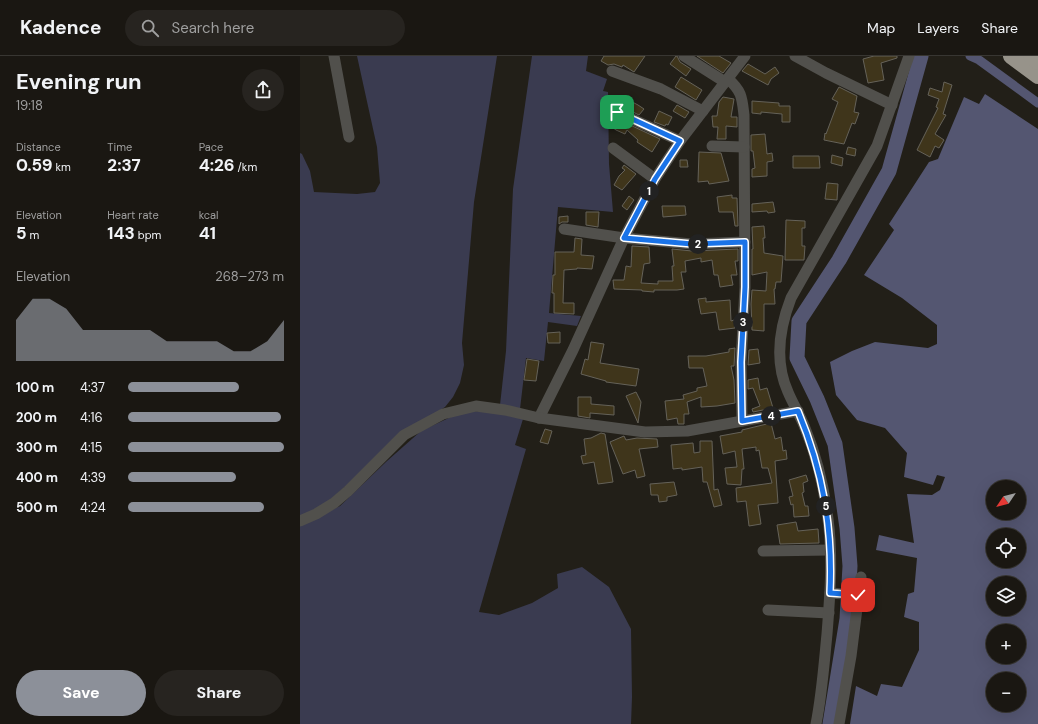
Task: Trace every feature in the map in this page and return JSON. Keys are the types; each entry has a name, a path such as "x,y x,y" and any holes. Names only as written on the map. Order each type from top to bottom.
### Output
{"highway":[{"path":"1011,56 1038,76"},
{"path":"1031,56 1038,62"}],"street":[{"path":"334,56 349,137"},
{"path":"684,56 736,86 741,94 744,115 745,242 745,287 741,362 742,421"},
{"path":"539,418 573,350 624,238 655,179 680,141 745,56"},
{"path":"795,56 892,105"},
{"path":"816,724 822,698 829,613 834,594 828,518 822,482 812,445 798,411 788,392 781,372 779,350 783,319 791,298 877,146 909,56"},
{"path":"612,71 661,89 703,111"},
{"path":"617,112 680,141"},
{"path":"712,146 744,147"},
{"path":"613,148 655,179"},
{"path":"564,229 624,238 692,244 745,242"},
{"path":"300,521 316,514 334,503 404,435 443,414 476,406 505,410 539,418 645,432 687,431 798,411"},
{"path":"763,551 830,550"},
{"path":"839,724 851,656 854,595 861,577"},
{"path":"834,594 854,595"},
{"path":"768,610 829,613"}],"shaded area":[{"path":"357,56 497,56 474,202 462,343 464,365 460,383 453,397 445,407 396,438 374,461 330,500 300,518 300,153 302,154 310,171 314,192 357,194 375,192 380,183 377,147"},
{"path":"532,56 588,56 586,71 607,79 603,91 608,92 609,164 613,212 558,207 549,313 581,316 577,326 548,322 544,361 526,358 520,409 500,405 506,351 513,189"},
{"path":"985,94 1038,129 1038,724 850,724 856,686 877,696 881,684 902,687 919,650 919,622 904,617 908,594 914,592 917,558 876,550 879,535 914,543 907,494 932,495 940,490 945,477 937,475 933,485 904,477 907,453 885,428 857,420 836,395 830,362 875,342 928,348 937,344 937,325 902,298 864,275 894,230 889,224 929,162 938,159 964,97 979,104"},
{"path":"473,411 498,413 523,419 515,445 526,449 479,612 499,615 532,603 558,588 557,574 582,567 609,587 631,629 631,724 300,724 300,525 340,506 421,431 455,415"}],"building":[{"path":"604,56 645,56 634,72 623,65 622,67 614,64 608,65 601,61"},
{"path":"676,56 680,62 691,69 686,76 670,64"},
{"path":"697,56 719,56 731,63 723,73"},
{"path":"874,56 897,56 897,58 881,63 884,80 868,83 863,59"},
{"path":"748,64 765,74 775,67 779,73 771,79 768,85 742,71"},
{"path":"681,77 702,90 696,100 675,87"},
{"path":"944,82 952,85 943,114 946,115 935,134 944,140 939,148 935,146 930,157 917,150 938,108 936,107 939,99 928,95 930,88 942,92"},
{"path":"839,87 857,96 854,112 859,113 855,124 852,123 844,144 824,140 825,133 826,134 838,102 832,99"},
{"path":"623,97 644,109 639,115 619,105"},
{"path":"723,97 734,99 731,117 737,117 737,127 726,126 726,139 717,139 718,127 713,127 712,116 717,116 719,102"},
{"path":"752,101 779,103 779,106 790,106 790,122 782,122 782,114 761,112 761,114 752,113"},
{"path":"677,105 689,112 685,118 673,111"},
{"path":"659,111 672,117 668,125 666,124 665,126 654,122"},
{"path":"613,117 660,139 652,152 637,142 638,140 627,130 625,134 608,124"},
{"path":"765,134 767,154 772,153 773,161 767,162 767,176 752,177 752,169 755,168 753,151 751,151 751,135"},
{"path":"848,147 856,149 855,156 846,154"},
{"path":"699,152 721,153 729,181 709,184 708,181 698,182"},
{"path":"832,155 843,158 842,166 831,163"},
{"path":"793,156 819,156 820,168 793,168"},
{"path":"680,160 687,160 688,167 680,167"},
{"path":"624,165 636,174 622,190 614,185 619,176 625,170 622,168"},
{"path":"827,183 838,184 837,200 825,199"},
{"path":"732,195 732,198 737,198 738,226 735,226 733,212 719,212 717,197"},
{"path":"629,196 634,200 627,210 622,206"},
{"path":"773,202 775,212 752,212 752,204"},
{"path":"662,206 685,206 686,215 663,217"},
{"path":"586,212 599,212 598,227 586,225"},
{"path":"568,216 568,222 562,222 559,224 559,217"},
{"path":"786,220 805,221 805,228 802,228 802,246 805,246 804,260 785,260"},
{"path":"764,226 764,253 783,256 781,282 776,282 774,289 775,304 764,304 764,331 752,330 751,304 752,290 766,291 767,272 752,275 752,227"},
{"path":"575,238 582,239 581,255 594,256 592,269 577,268 564,270 563,303 574,303 574,314 554,313 554,293 552,293 553,275 555,275 555,252 574,252"},
{"path":"632,246 649,247 650,263 644,264 641,283 658,284 658,281 673,281 672,266 674,266 672,249 692,251 738,249 738,261 735,261 737,275 731,275 733,285 720,287 718,275 714,275 712,260 701,262 701,258 685,261 686,272 681,272 684,289 654,290 654,292 614,289 613,280 624,280 626,266 631,267"},
{"path":"706,298 706,302 730,300 731,321 734,320 735,328 719,330 716,312 701,314 698,299"},
{"path":"560,332 560,343 548,343 547,333"},
{"path":"591,342 604,344 600,363 639,369 636,386 606,382 581,374 585,359 588,360"},
{"path":"735,348 734,366 731,366 734,380 735,403 701,407 701,397 687,402 689,414 684,414 684,424 678,424 677,418 667,420 665,401 684,399 683,395 697,391 697,388 707,386 703,368 689,368 688,356 706,356 729,352 729,349"},
{"path":"758,349 760,363 748,365 749,350"},
{"path":"527,359 539,361 536,381 524,380"},
{"path":"758,378 760,390 767,388 773,408 753,412 752,409 760,406 753,388 748,389 748,380"},
{"path":"636,392 641,402 638,423 626,396"},
{"path":"578,397 591,397 591,404 614,406 614,415 590,413 590,418 578,416"},
{"path":"771,423 775,439 781,437 783,451 786,450 787,459 775,461 778,503 758,505 761,524 749,526 746,501 737,502 736,488 772,483 768,468 762,468 759,450 756,451 756,447 742,449 744,469 742,469 741,485 727,484 725,468 737,467 735,451 723,454 720,436 742,432 742,430"},
{"path":"545,429 552,431 548,444 540,442"},
{"path":"601,433 605,434 613,482 598,484 594,462 583,464 581,456 586,455 584,439 591,438"},
{"path":"624,436 626,440 637,438 657,439 658,447 639,449 645,476 637,478 635,470 623,474 610,442"},
{"path":"700,441 712,441 714,490 718,489 722,505 714,507 707,482 703,482 702,467 682,470 682,468 673,469 671,445 693,443 694,453 700,452"},
{"path":"806,475 808,481 803,483 804,492 802,493 805,506 808,506 809,516 794,517 793,504 791,505 789,497 793,496 789,480"},
{"path":"674,482 677,495 667,497 667,501 659,502 658,495 651,495 650,484"},
{"path":"796,522 798,531 818,529 819,543 780,544 777,525"}],"waterway":[{"path":"830,724 847,619 850,566 847,528 835,444 817,399 797,358 799,321 839,260 889,171 921,56"},
{"path":"970,56 979,60 1038,103"}],"route":[{"path":"617,112 680,141 655,179 624,238 692,244 745,242 745,287 741,362 742,421 798,411 812,445 822,482 830,537 830,593 858,595"}]}
